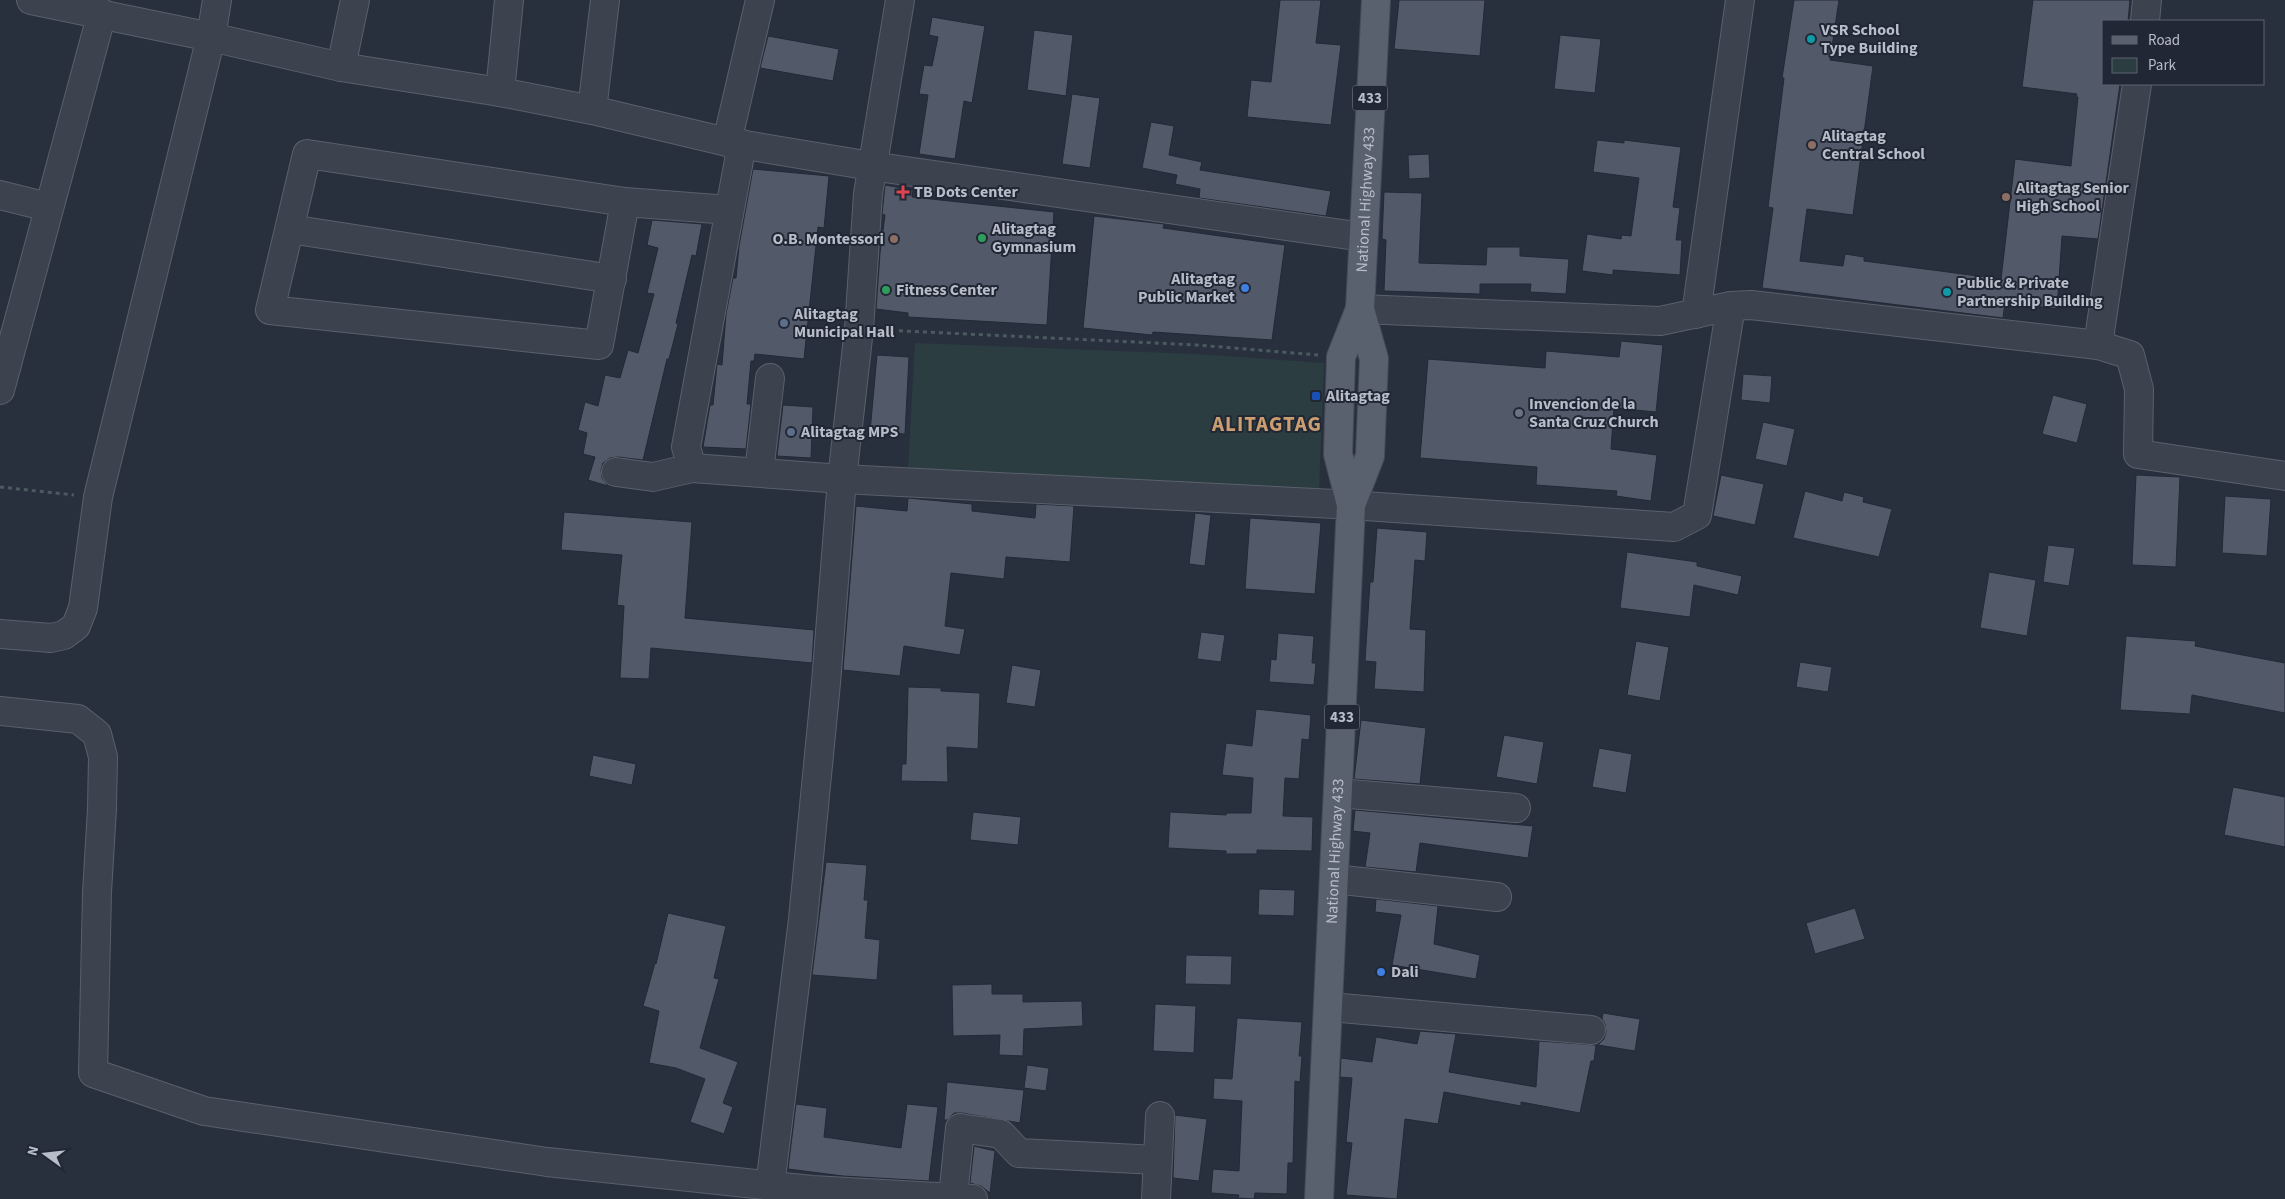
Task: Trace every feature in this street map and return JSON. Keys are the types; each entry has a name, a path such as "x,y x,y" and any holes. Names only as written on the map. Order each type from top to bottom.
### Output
{"main road":[{"name":"National Highway 433","path":"1351,505 1370,456 1374,359 1360,309 1376,0"},
{"name":"National Highway 433","path":"1319,1199 1330,1007 1351,505 1338,454 1341,357 1360,309"}],"street":[{"path":"31,0 102,13 341,67 500,92 592,110 735,143 871,166 1363,236"},
{"path":"0,634 51,638 64,635 76,626 83,608 98,498 211,37 217,0"},
{"path":"341,67 355,0"},
{"path":"500,92 509,0"},
{"path":"592,110 605,0"},
{"path":"692,468 686,447 729,210 735,143 760,0"},
{"path":"770,1186 803,919 826,684 842,479 859,329 871,166 900,0"},
{"path":"1696,314 1740,0"},
{"path":"2145,20 2147,0"},
{"path":"0,390 102,13"},
{"path":"2098,345 2137,85"},
{"path":"625,202 599,345 270,310 308,154 625,202 729,210"},
{"path":"0,195 48,208"},
{"path":"290,229 612,278"},
{"path":"1360,309 1660,321 1731,306 1751,305 2098,345 2130,355 2139,389 2138,454 2285,476"},
{"path":"616,472 653,477 692,468 842,479 1351,505 1674,527 1697,516 1731,306"},
{"path":"759,472 770,378"},
{"path":"0,712 78,719 97,734 104,756 97,892 92,1074 204,1111 547,1162 770,1186 811,1194 963,1198 960,1128 1001,1134 1019,1153 1157,1160"},
{"path":"1338,793 1516,808"},
{"path":"1334,879 1497,897"},
{"path":"1330,1007 1591,1030"},
{"path":"1156,1199 1160,1116"}],"path":[{"path":"859,329 1197,345 1341,357"},
{"path":"0,487 98,498"}],"green space":[{"path":"915,343 1195,354 1324,363 1319,489 908,470"}],"building":[{"path":"1280,0 1321,0 1316,43 1341,45 1331,125 1247,117 1251,80 1271,82"},
{"path":"1399,0 1485,0 1480,56 1394,49"},
{"path":"1794,0 1839,0 1830,60 1873,66 1853,215 1807,209 1800,261 1843,266 1845,254 1864,257 1864,261 2001,279 2015,159 2071,166 2077,94 2022,87 2033,0 2130,0 2128,20 2102,20 2102,85 2120,85 2098,239 2062,236 2057,309 2005,302 2003,318 1762,288 1773,208 1768,207 1784,78 1782,78"},
{"path":"932,17 985,26 972,103 964,101 955,159 919,154 928,95 919,94 924,65 932,66 938,37 929,35"},
{"path":"1034,30 1073,35 1066,96 1027,90"},
{"path":"1560,35 1601,39 1595,93 1554,89"},
{"path":"768,36 839,49 833,81 760,68"},
{"path":"1072,94 1100,98 1090,168 1062,164"},
{"path":"1151,122 1174,126 1169,155 1202,162 1200,170 1331,191 1326,216 1199,198 1200,189 1175,184 1177,175 1142,168"},
{"path":"1597,140 1624,143 1624,140 1681,147 1673,207 1680,208 1676,240 1682,240 1680,275 1613,270 1613,275 1582,271 1587,234 1621,239 1622,235 1631,236 1639,178 1593,172"},
{"path":"1429,154 1430,178 1409,179 1408,155"},
{"path":"753,169 829,176 824,228 818,227 804,359 755,354 754,361 751,361 747,404 751,404 746,449 703,447 710,405 713,405 717,364 722,365 726,314 733,278 736,278 739,246"},
{"name":"Alitagtag Gymnasium","path":"885,185 913,190 912,197 1054,212 1047,325 908,317 908,313 876,309 885,215 882,214"},
{"path":"1384,192 1422,193 1419,263 1486,265 1487,247 1520,247 1520,256 1569,259 1566,294 1530,292 1531,284 1480,284 1480,294 1384,291 1386,240 1382,239"},
{"path":"1094,216 1164,224 1163,228 1285,245 1272,340 1153,332 1152,335 1083,328"},
{"path":"652,220 702,224 696,256 692,255 676,323 678,324 669,359 667,359 643,460 618,457 610,458 603,463 601,470 602,478 608,486 588,480 595,457 583,454 587,433 578,430 585,402 598,406 605,375 620,378 628,350 638,353 654,294 647,293 658,248 647,245"},
{"name":"Invencion de la Santa Cruz Church","path":"1621,341 1663,345 1656,412 1614,408 1611,449 1657,455 1651,501 1616,496 1617,491 1536,485 1537,467 1420,458 1428,359 1545,368 1546,351 1619,357"},
{"path":"877,355 909,357 905,434 870,432"},
{"path":"1743,374 1772,376 1770,403 1741,400"},
{"path":"2053,395 2087,404 2077,443 2042,434"},
{"name":"Alitagtag MPS","path":"783,405 813,407 811,458 777,456"},
{"path":"1763,422 1795,429 1787,466 1755,459"},
{"path":"1721,475 1764,484 1755,525 1713,516"},
{"path":"2136,475 2180,477 2176,567 2132,565"},
{"path":"1805,491 1842,501 1844,492 1864,497 1863,502 1892,509 1879,557 1793,538"},
{"path":"2225,496 2271,499 2267,556 2222,553"},
{"path":"908,498 972,504 972,511 1035,518 1036,504 1074,506 1070,562 1006,557 1004,579 951,573 945,626 965,629 960,655 904,646 900,676 843,670 856,506 907,511"},
{"path":"564,512 692,522 685,618 814,630 812,663 651,648 649,679 620,678 624,606 617,605 622,555 561,550"},
{"path":"1195,513 1211,515 1205,566 1189,564"},
{"path":"1250,518 1321,523 1315,594 1245,589"},
{"path":"1377,528 1427,532 1425,561 1415,560 1410,629 1426,630 1424,692 1374,689 1376,662 1365,661 1370,582 1373,582"},
{"path":"2048,545 2075,548 2069,586 2043,582"},
{"path":"1627,552 1697,562 1697,566 1742,576 1738,595 1694,585 1690,617 1620,608"},
{"path":"1989,572 2036,580 2027,636 1980,628"},
{"path":"1201,632 1225,635 1221,662 1197,659"},
{"path":"1278,633 1314,636 1312,663 1316,663 1314,685 1269,682 1271,659 1276,660"},
{"path":"2126,636 2196,641 2195,646 2285,663 2285,713 2192,695 2190,714 2120,710"},
{"path":"1636,641 1669,647 1660,701 1627,695"},
{"path":"1800,662 1832,667 1828,692 1796,687"},
{"path":"1012,665 1041,670 1035,707 1006,703"},
{"path":"908,687 941,688 941,691 980,693 978,749 947,747 948,782 901,781 902,764 906,764"},
{"path":"1256,709 1311,715 1309,740 1302,739 1299,779 1285,778 1283,816 1313,817 1312,851 1257,850 1257,854 1226,854 1226,851 1168,848 1170,812 1226,815 1227,813 1251,813 1253,778 1222,775 1226,743 1252,746"},
{"path":"1361,720 1426,728 1420,784 1354,779"},
{"path":"1504,735 1544,742 1537,784 1496,777"},
{"path":"1599,748 1632,754 1626,793 1592,787"},
{"path":"593,755 636,764 632,785 589,776"},
{"path":"2233,787 2285,797 2285,847 2224,835"},
{"path":"1355,810 1533,826 1528,858 1420,843 1416,872 1365,867 1370,833 1353,831"},
{"path":"973,812 1021,817 1018,845 970,840"},
{"path":"826,862 867,865 864,900 868,900 865,938 880,940 877,980 812,975"},
{"path":"1259,889 1295,890 1294,916 1258,915"},
{"path":"1376,899 1438,906 1434,944 1480,955 1476,979 1392,965 1401,915 1375,912"},
{"path":"1855,908 1865,939 1815,954 1806,923"},
{"path":"668,913 726,926 714,978 719,979 700,1048 738,1062 723,1103 733,1107 724,1134 690,1122 705,1079 676,1068 649,1063 659,1011 643,1006 656,964"},
{"path":"1186,955 1232,956 1231,985 1185,984"},
{"path":"992,984 992,994 1023,994 1023,1002 1082,1001 1083,1026 1024,1029 1023,1056 999,1055 1000,1035 953,1036 952,985"},
{"path":"1155,1004 1196,1006 1194,1053 1153,1051"},
{"path":"1603,1013 1640,1019 1635,1051 1598,1045 1604,1039 1606,1032 1602,1019"},
{"path":"1237,1018 1302,1022 1299,1056 1302,1056 1300,1082 1295,1081 1293,1163 1288,1163 1287,1194 1255,1193 1254,1199 1238,1198 1239,1195 1211,1193 1213,1169 1239,1171 1242,1101 1213,1099 1214,1078 1232,1079"},
{"path":"1420,1031 1456,1034 1449,1072 1536,1087 1539,1041 1596,1045 1594,1061 1591,1061 1580,1113 1521,1102 1521,1106 1444,1092 1438,1124 1405,1119 1397,1199 1346,1195 1352,1143 1346,1142 1352,1078 1340,1077 1341,1058 1372,1062 1376,1037 1417,1044"},
{"path":"1027,1065 1049,1068 1046,1091 1024,1088"},
{"path":"947,1082 1024,1090 1020,1123 962,1113 954,1113 947,1120 944,1120"},
{"path":"796,1104 827,1108 824,1137 901,1148 907,1104 938,1107 929,1181 843,1176 788,1169"},
{"path":"1175,1115 1207,1119 1199,1181 1173,1178"},
{"path":"974,1146 995,1151 990,1193 981,1186 970,1183"}],"place":[{"name":"VSR School Type Building","path":"1811,39"},
{"name":"Alitagtag Central School","path":"1812,145"},
{"name":"TB Dots Center","path":"903,192"},
{"name":"Alitagtag Senior High School","path":"2006,197"},
{"name":"Alitagtag Gymnasium","path":"982,238"},
{"name":"O.B. Montessori","path":"894,239"},
{"name":"Alitagtag Public Market","path":"1245,288"},
{"name":"Fitness Center","path":"886,290"},
{"name":"Public & Private Partnership Building","path":"1947,292"},
{"name":"Alitagtag Municipal Hall","path":"784,323"},
{"name":"Alitagtag","path":"1316,396"},
{"name":"Invencion de la Santa Cruz Church","path":"1519,413"},
{"name":"Alitagtag MPS","path":"791,432"},
{"name":"Dali","path":"1381,972"}],"district":[{"name":"ALITAGTAG","path":"1267,424"}]}
